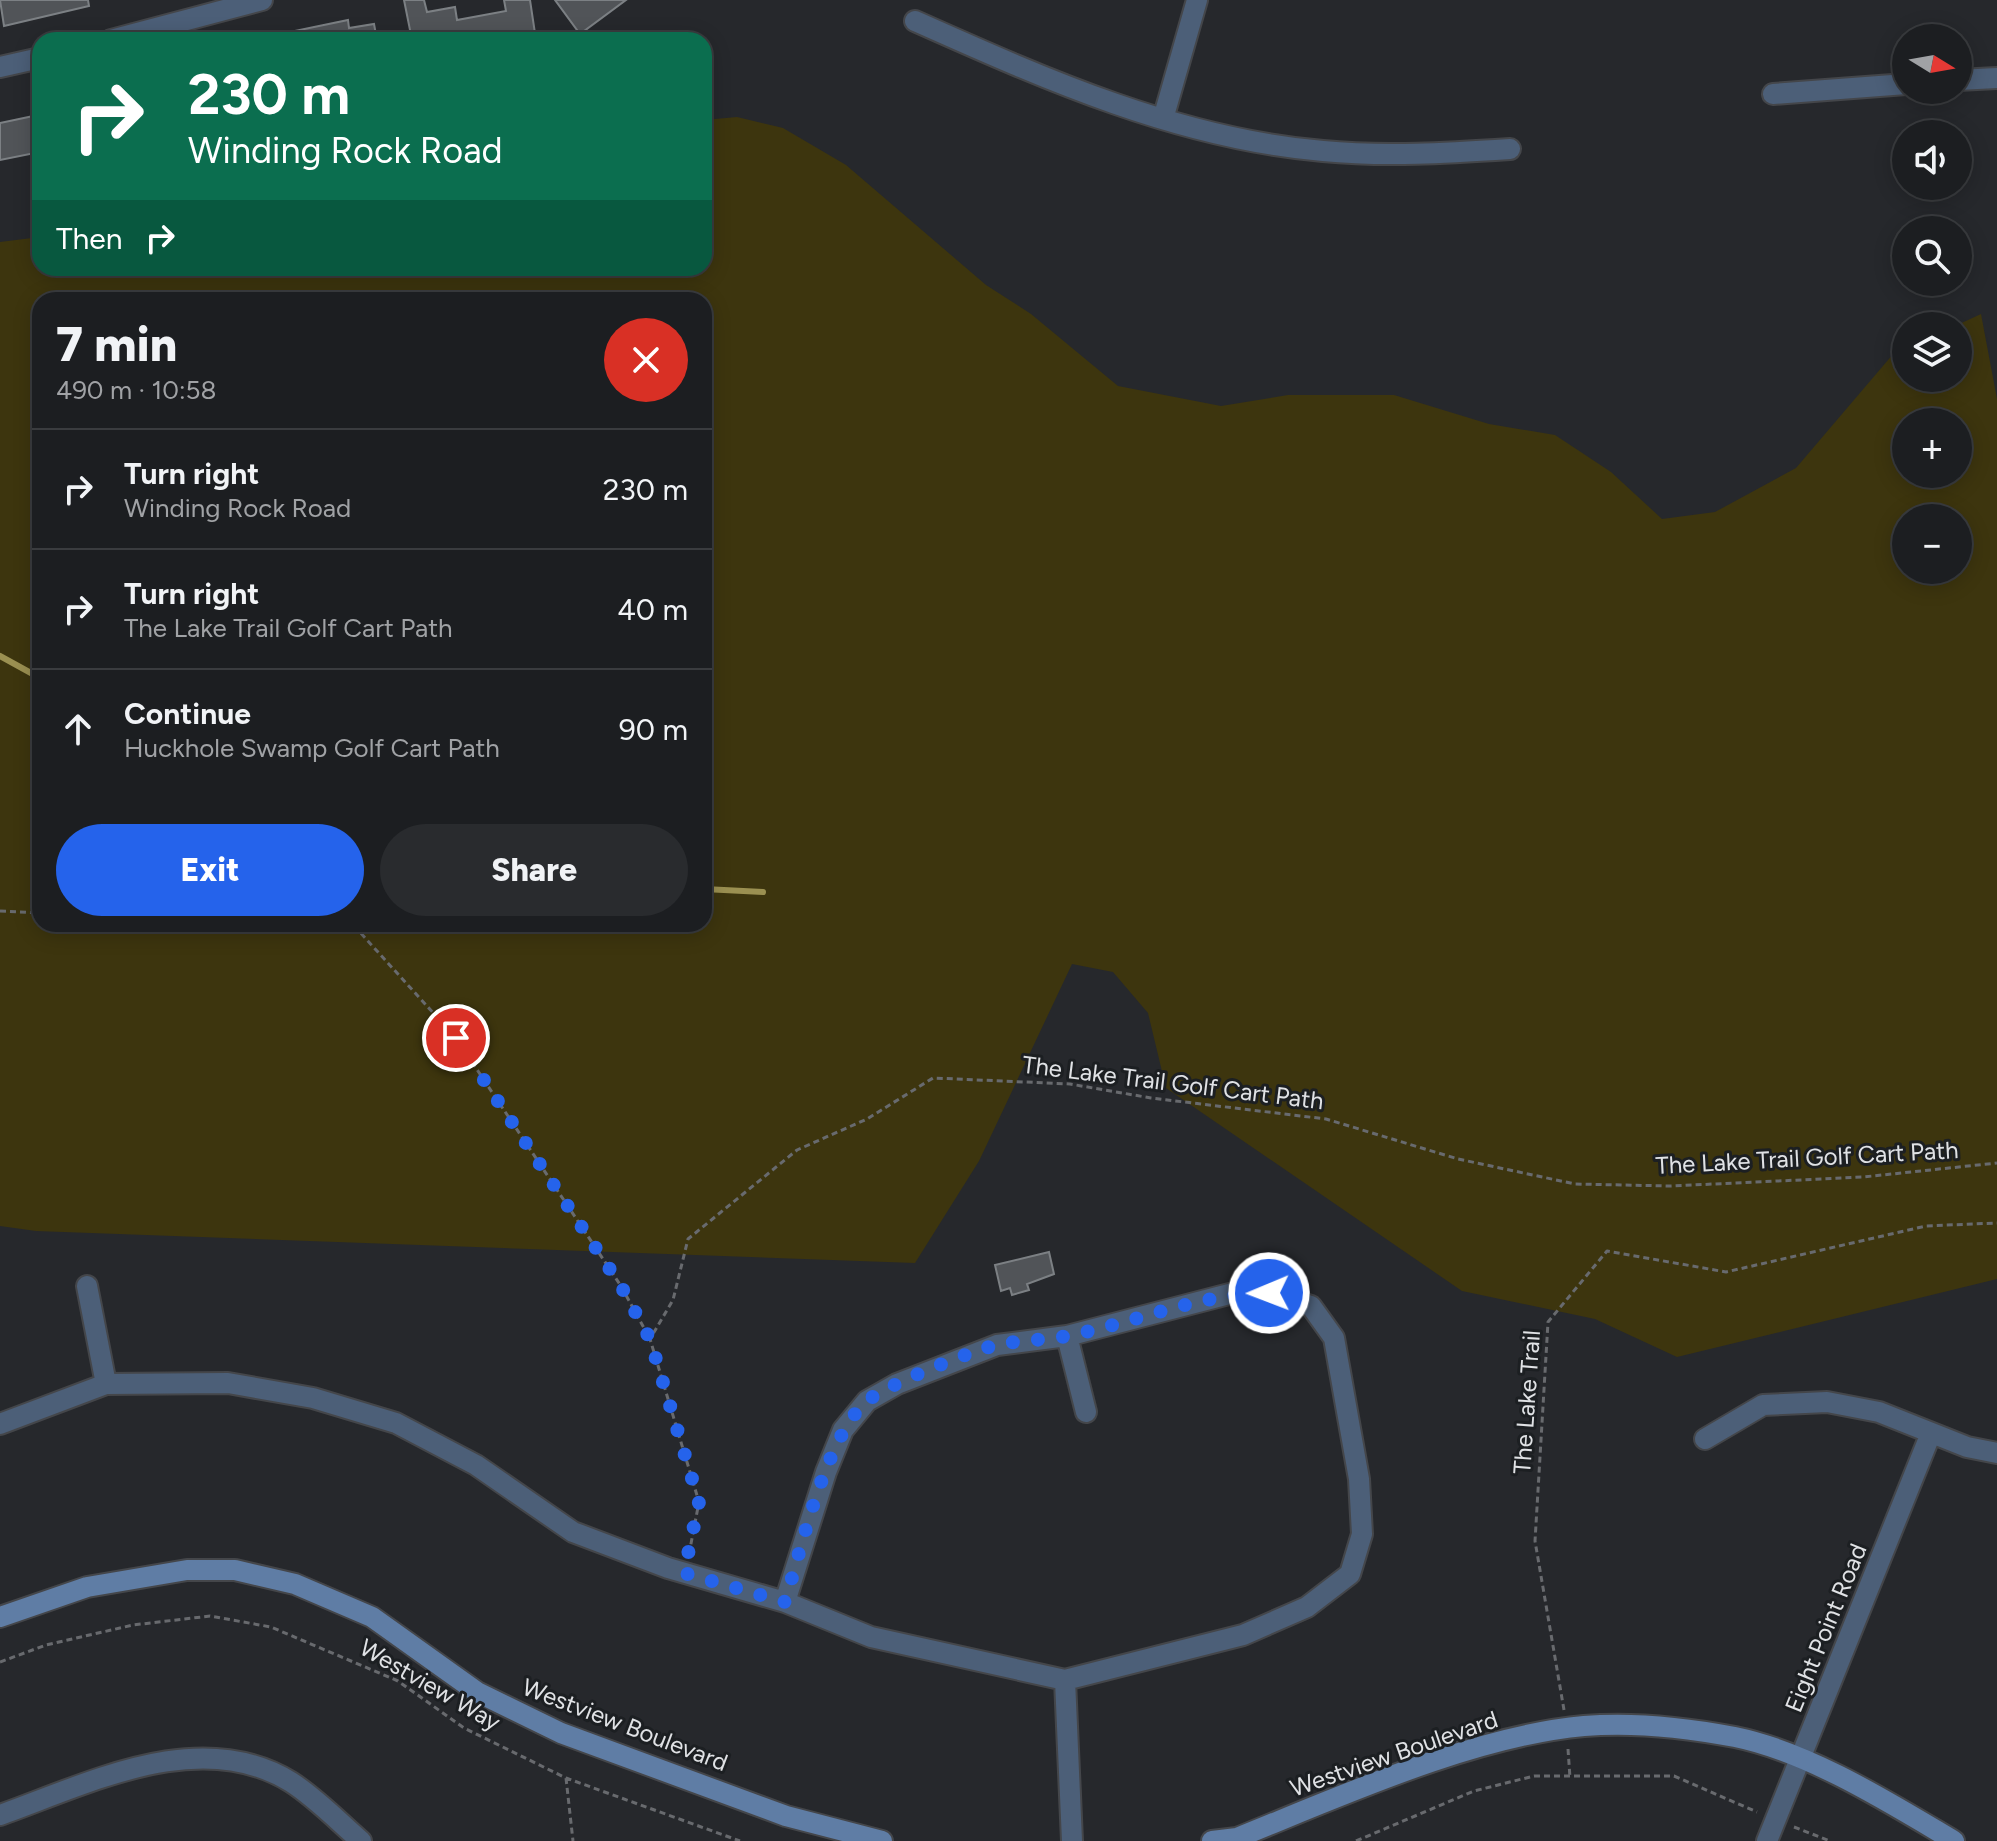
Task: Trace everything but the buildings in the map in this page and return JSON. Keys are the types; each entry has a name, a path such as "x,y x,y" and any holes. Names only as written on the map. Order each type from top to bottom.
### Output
{"street":[{"path":"141,32 262,0"},
{"path":"1163,119 1197,0"},
{"path":"915,21 1044,79 1163,119 1243,140 1323,151 1414,155 1510,149"},
{"path":"0,67 32,60"},
{"path":"1972,79 1997,78"},
{"path":"1773,94 1892,85"},
{"path":"87,1286 106,1384"},
{"path":"0,1424 106,1384 228,1383 313,1398 396,1423 476,1465 573,1532 684,1573 785,1602 871,1637 1065,1680 1243,1635 1307,1607 1350,1574 1362,1534 1359,1479 1334,1338 1311,1306 1269,1293 1233,1293 1067,1336 997,1345 897,1384 867,1401 843,1430 826,1472 785,1602"},
{"path":"1067,1336 1086,1412"},
{"path":"1705,1439 1763,1405 1827,1402 1879,1412 1967,1447 1997,1453"},
{"name":"Eight Point Road","path":"1767,1841 1931,1433"},
{"name":"Westview Boulevard","path":"0,1617 87,1587 187,1570 235,1570 295,1584 372,1617 477,1692 561,1733 786,1816 882,1841"},
{"path":"1065,1680 1072,1841"},
{"name":"Westview Boulevard","path":"1212,1841 1237,1838 1480,1747 1584,1726 1662,1728 1737,1738 1802,1760 1954,1841"},
{"path":"0,1815 123,1771 208,1755 255,1764 292,1783 361,1841"}],"path":[{"path":"0,911 32,913"},
{"path":"360,932 456,1038 621,1286 650,1339 699,1502 684,1573"},
{"name":"The Lake Trail Golf Cart Path","path":"650,1339 673,1300 688,1239 797,1150 867,1119 933,1078 1070,1084 1151,1098 1326,1119 1458,1159 1575,1184 1671,1186 1863,1177 1997,1163"},
{"name":"The Lake Trail","path":"1570,1778 1566,1730 1535,1541 1548,1322 1607,1251 1726,1272 1827,1252 1926,1226 1997,1223"},
{"name":"Westview Way","path":"0,1662 46,1645 133,1625 210,1616 271,1627 398,1681 464,1728 566,1778 740,1841"},
{"path":"1356,1841 1474,1791 1534,1776 1674,1776 1830,1841"},
{"path":"566,1778 573,1841"}],"shaded area":[{"path":"737,117 783,128 846,165 986,285 1031,314 1118,386 1221,406 1288,395 1394,395 1489,424 1555,435 1611,472 1662,519 1715,512 1796,468 1892,355 1892,392 1972,392 1972,318 1981,314 1997,399 1997,1279 1677,1357 1595,1319 1462,1291 1166,1088 1148,1013 1113,972 1072,964 979,1161 915,1263 36,1231 0,1226 0,242 32,238 32,276 712,276 712,119"}],"waterway":[{"path":"0,656 32,674"},
{"path":"712,889 763,892"}],"route":[{"path":"456,1038 621,1286 650,1339 664,1394 690,1462 699,1502 684,1573 785,1602 826,1472 843,1430 867,1401 897,1384 997,1345 1067,1336 1233,1293 1269,1293"}]}
